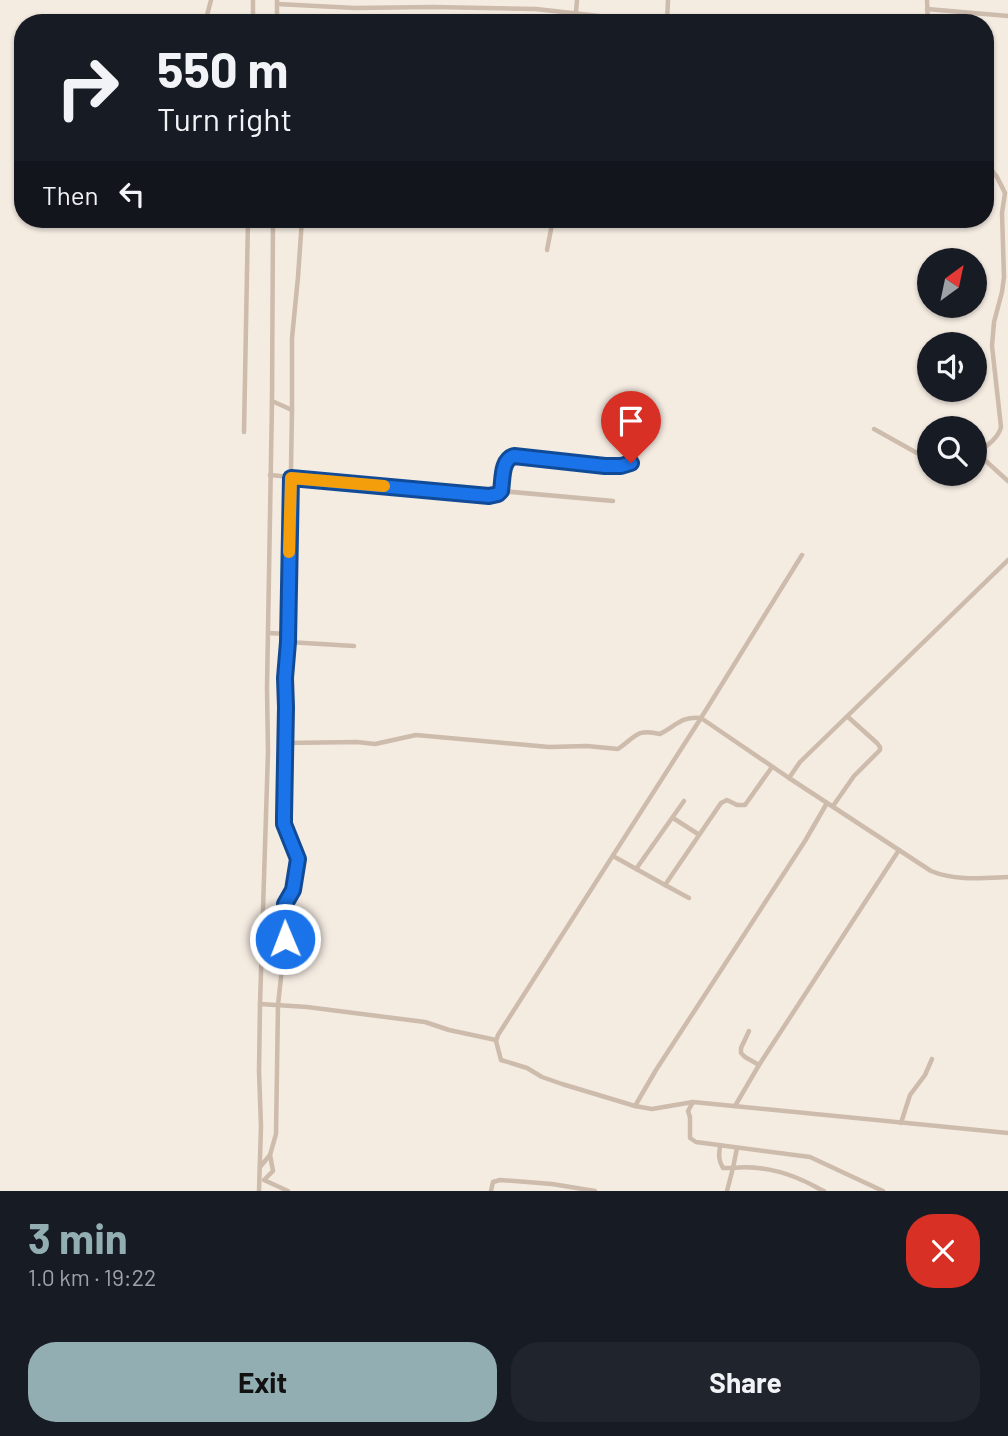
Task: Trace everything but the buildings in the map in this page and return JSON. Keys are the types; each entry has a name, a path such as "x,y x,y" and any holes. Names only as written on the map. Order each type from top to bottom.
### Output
{"street":[{"path":"576,13 577,0"},
{"path":"927,0 927,14"},
{"path":"277,2 355,8 506,8 585,14"},
{"path":"927,9 985,14"},
{"path":"987,444 995,438 1001,428 992,346 994,322 1004,277 1002,213 1005,193 994,173"},
{"path":"244,432 248,228"},
{"path":"259,1191 260,1004 268,752 273,228"},
{"path":"261,1180 272,1171 270,1155 277,1120 278,1005 287,922 285,904 293,890 298,859 284,824 292,338 301,228"},
{"path":"547,250 551,228"},
{"path":"272,401 292,410"},
{"path":"874,429 917,453"},
{"path":"501,491 505,462 509,457 605,466 631,463"},
{"path":"987,462 1008,481"},
{"path":"270,475 481,496 494,495 501,491 613,501"},
{"path":"802,555 496,1040 499,1058 527,1068 542,1077 635,1106 660,1109 692,1102 1008,1133"},
{"path":"789,778 800,762 1008,560"},
{"path":"268,633 288,634"},
{"path":"288,642 354,646"},
{"path":"833,806 854,776 880,750 877,743 848,717"},
{"path":"286,743 375,744 416,735 549,747 618,748 638,733 645,731 660,734 684,718 701,718 937,873 967,878 1008,877"},
{"path":"665,885 724,800 743,806 748,803 772,766"},
{"path":"636,869 684,801"},
{"path":"635,1106 827,803"},
{"path":"673,818 698,834"},
{"path":"735,1106 899,850"},
{"path":"613,856 688,898"},
{"path":"260,1004 307,1007 425,1022 496,1040"},
{"path":"749,1031 741,1053 759,1065"},
{"path":"901,1123 910,1095 925,1075 932,1059"},
{"path":"688,1111 692,1102"},
{"path":"679,1105 688,1111 690,1138 696,1142 810,1157 883,1191"},
{"path":"720,1146 719,1158 728,1183"},
{"path":"727,1191 737,1148"},
{"path":"260,1167 270,1155"},
{"path":"723,1168 764,1169 795,1177 824,1191"},
{"path":"261,1180 288,1191"},
{"path":"491,1191 493,1182 500,1180 595,1191"}],"slow traffic":[{"path":"289,552 291,478 384,486"}],"route":[{"path":"285,939 287,922 284,908 293,890 298,863 284,824 291,478 489,496 501,491 505,462 509,457 605,466 631,463"}]}
